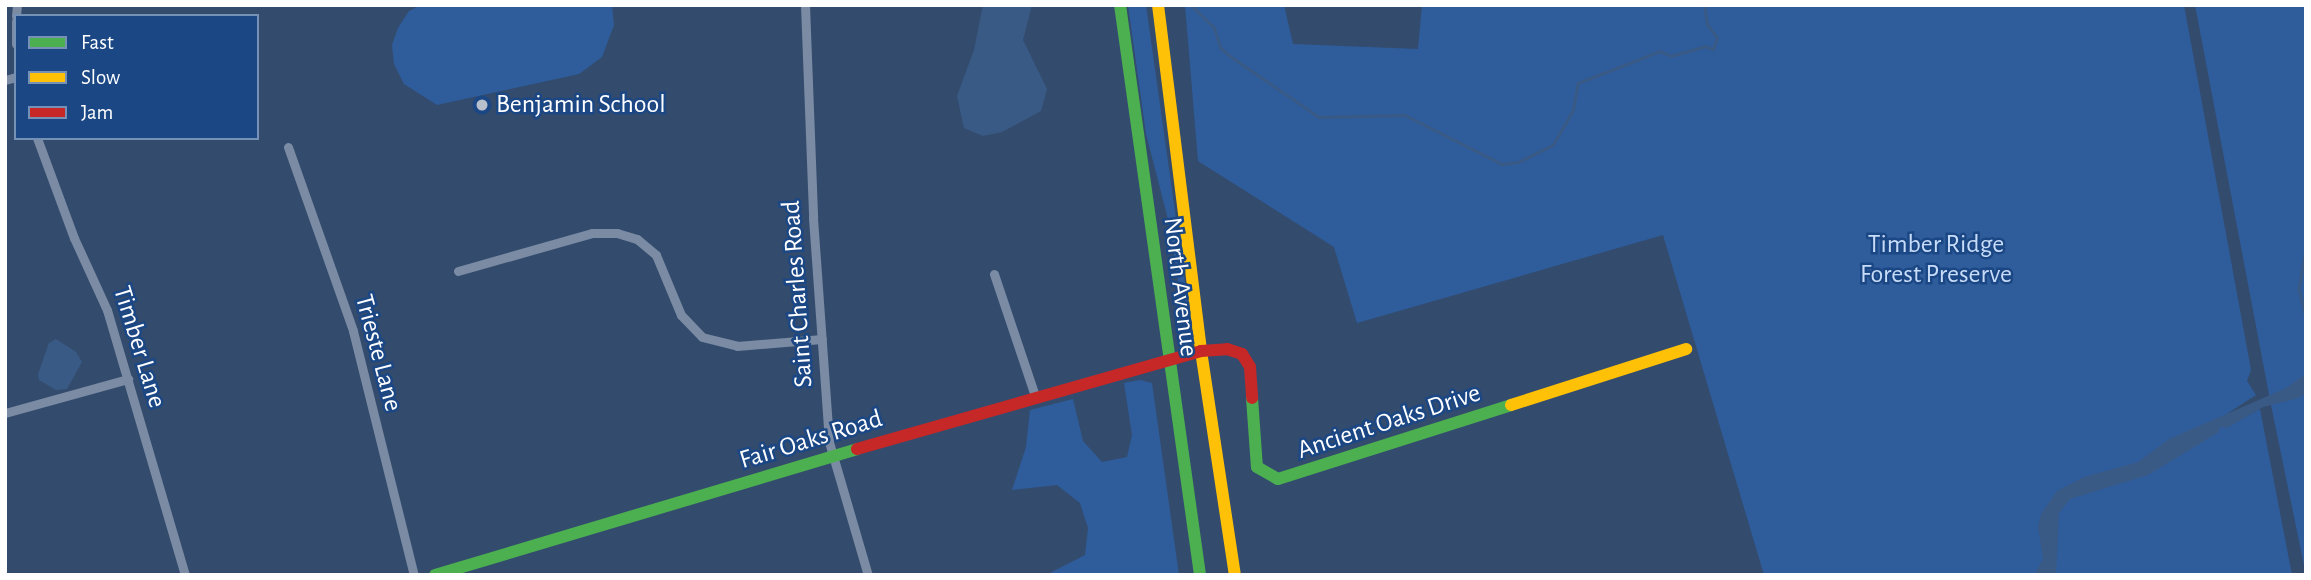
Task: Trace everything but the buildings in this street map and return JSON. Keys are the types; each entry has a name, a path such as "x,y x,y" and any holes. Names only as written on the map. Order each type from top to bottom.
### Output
{"street":[{"name":"Saint Charles Road","path":"805,5 822,339 832,457 868,575"},
{"name":"North Avenue","path":"1120,5 1166,360 1200,575"},
{"name":"North Avenue","path":"1158,5 1201,351 1235,575"},
{"name":"Timber Lane","path":"38,140 74,238 103,296 185,575"},
{"name":"Trieste Lane","path":"288,147 353,331 414,575"},
{"path":"458,271 592,233 617,233 637,239 656,255 681,315 702,337 737,346 822,339"},
{"path":"994,274 1035,396"},
{"name":"Ancient Oaks Drive","path":"1201,351 1227,349 1246,361 1257,467 1278,479 1297,476 1686,349"},
{"name":"Fair Oaks Road","path":"435,575 1035,396 1201,351"},
{"path":"5,413 128,379"}],"green space":[{"path":"421,5 612,5 614,25 602,57 579,74 437,105 404,84 394,64 392,45 398,28 409,11"},
{"path":"1128,5 1146,5 1189,311 1184,320 1169,223 1146,134"},
{"name":"Timber Ridge Forest Preserve","path":"1185,5 1284,5 1293,44 1418,49 1422,5 2184,5 2251,370 2247,381 2256,395 2228,413 2236,422 2260,409 2292,575 1764,575 1663,235 1357,323 1334,247 1198,161"},
{"path":"2195,5 2306,5 2306,575 2271,405"},
{"path":"1140,380 1152,383 1179,575 1046,575 1085,555 1088,528 1080,503 1057,485 1012,490 1026,447 1030,410 1073,399 1083,441 1102,462 1127,457 1132,435 1124,383"}],"shaded area":[{"path":"983,5 1032,5 1023,40 1047,89 1041,111 1002,132 983,136 964,128 957,96 974,50"},
{"path":"56,339 76,352 82,362 67,389 56,390 39,380 38,374 49,343"},
{"path":"2306,374 2306,393 2299,398 2263,407 2227,428 2220,427 2219,432 2148,475 2070,499 2059,513 2056,575 2034,575 2043,559 2038,527 2041,514 2057,491 2084,477 2138,462 2169,439 2284,389"}],"waterway":[{"path":"1191,5 1214,27 1221,48 1230,56 1319,117 1405,115 1502,164 1518,162 1553,145 1573,110 1578,83 1660,51 1671,56 1705,46 1713,49 1717,38 1707,24 1704,5"},
{"path":"2306,249 2299,289 2306,318"}],"traffic: fast":[{"path":"1120,5 1200,575"},
{"path":"1252,398 1257,467 1278,479 1511,405"},
{"path":"435,575 857,449"}],"traffic: slow":[{"path":"1158,5 1201,351 1235,575"},
{"path":"1511,405 1686,349"}],"traffic: jam":[{"path":"857,449 1201,351 1227,349 1242,354 1250,367 1252,398"}],"place":[{"name":"Benjamin School","path":"482,105"}]}
